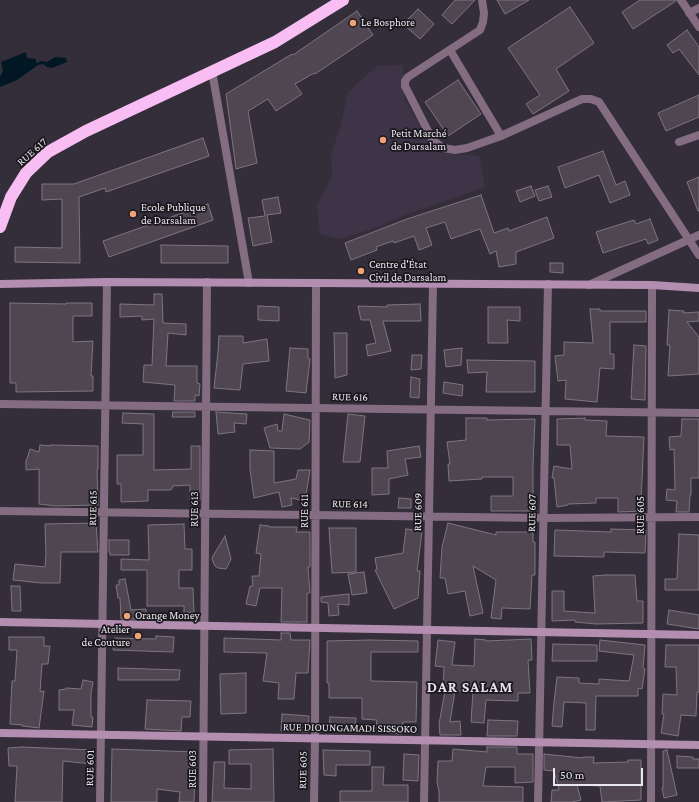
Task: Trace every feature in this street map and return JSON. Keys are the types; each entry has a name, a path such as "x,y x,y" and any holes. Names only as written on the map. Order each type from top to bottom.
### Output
{"highway":[{"name":"RUE 617","path":"0,227 11,197 26,173 48,152 86,131 275,42 343,0"}],"street":[{"path":"482,0 484,13 480,30 408,77 405,81 405,86 432,139 443,148 455,150 467,148 501,136 582,99 591,99 599,102 699,255"},
{"path":"681,0 699,28"},
{"path":"690,13 699,8"},
{"path":"450,50 501,136"},
{"path":"212,71 248,283"},
{"path":"679,142 699,135"},
{"path":"589,285 699,235"},
{"name":"RUE 615","path":"101,734 107,282"},
{"path":"0,284 207,282 652,285 699,288"},
{"name":"RUE 613","path":"204,736 207,282"},
{"name":"RUE 611","path":"315,739 316,283"},
{"name":"RUE 609","path":"425,740 433,284"},
{"name":"RUE 607","path":"539,742 548,284"},
{"name":"RUE 605","path":"652,285 652,745"},
{"name":"RUE 616","path":"0,404 699,413"},
{"name":"RUE 614","path":"0,511 429,515 543,518 699,517"},
{"path":"0,622 699,635"},
{"name":"RUE DIOUNGAMADI SISSOKO","path":"0,733 699,745"},
{"name":"RUE 601","path":"100,802 101,734"},
{"name":"RUE 603","path":"203,802 204,736"},
{"name":"RUE 605","path":"314,802 315,739"},
{"path":"424,802 425,740"},
{"path":"538,802 539,742"},
{"path":"651,802 652,745"}],"shaded area":[{"name":"Petit Marché de Darsalam","path":"403,65 404,98 421,127 439,153 479,156 485,187 400,217 378,227 340,239 320,234 317,205 332,177 331,154 340,128 348,92 377,66"}],"water":[{"path":"26,52 27,58 36,59 36,63 42,61 47,62 55,57 66,58 67,62 52,68 43,64 38,65 17,80 0,87 0,77 3,71 1,62"}],"building":[{"path":"455,0 475,0 452,24 442,15"},
{"path":"497,0 529,0 505,14"},
{"path":"640,0 676,1 633,29 622,12"},
{"path":"570,7 594,43 556,69 569,91 533,114 526,104 540,95 508,48"},
{"path":"418,9 434,24 420,39 403,24"},
{"path":"357,11 373,35 315,74 314,73 295,84 302,94 276,111 268,99 248,111 257,163 236,169 226,94 292,54 293,55"},
{"path":"687,30 699,47 699,75 679,49 673,53 667,45"},
{"path":"458,80 481,114 448,136 425,102"},
{"path":"699,95 699,117 666,131 658,113"},
{"path":"203,138 209,156 106,192 105,188 79,197 80,263 15,262 15,247 62,248 62,199 42,200 42,184 74,184"},
{"path":"603,151 616,185 625,181 630,195 610,203 599,175 565,188 558,167"},
{"path":"699,177 699,211 698,211 687,182"},
{"path":"531,186 535,196 520,202 516,191"},
{"path":"548,186 552,197 539,201 535,190"},
{"path":"481,195 494,233 508,228 509,231 547,217 554,238 516,252 516,264 499,267 496,251 490,254 480,229 451,239 445,222 426,228 432,245 419,250 414,236 376,247 377,250 351,260 345,243 407,219"},
{"path":"278,197 281,213 267,215 272,242 253,246 248,218 265,216 262,200"},
{"path":"208,204 213,220 109,257 103,241"},
{"path":"650,219 658,240 648,244 646,239 603,253 596,232 634,220 636,224"},
{"path":"161,245 228,246 228,263 161,263"},
{"path":"550,263 563,263 563,273 550,272"},
{"path":"154,294 162,294 163,323 186,324 186,335 168,333 166,366 197,366 197,383 200,384 199,396 195,395 195,401 174,401 175,385 143,382 144,365 152,365 154,319 142,320 142,316 120,317 120,304 154,305"},
{"path":"10,303 92,303 92,316 73,316 73,342 93,341 91,376 93,376 93,391 16,392 16,383 10,383"},
{"path":"420,304 421,321 383,321 391,351 368,356 366,345 376,343 370,320 361,320 358,306 387,307 387,305"},
{"path":"258,306 279,307 279,321 258,320"},
{"path":"488,307 520,307 520,321 507,320 508,343 488,343"},
{"path":"590,309 600,309 600,311 646,311 646,322 610,322 610,354 614,354 614,369 600,368 597,402 565,399 566,380 558,381 555,356 564,355 564,342 593,343"},
{"path":"669,310 684,311 683,313 699,312 699,321 687,322 699,337 699,374 668,376 670,345 667,345"},
{"path":"334,333 347,333 347,375 335,378"},
{"path":"219,336 243,336 243,343 267,339 269,361 243,364 240,390 214,388"},
{"path":"634,345 646,346 645,400 631,399"},
{"path":"290,348 308,349 308,358 310,359 306,393 286,391"},
{"path":"462,348 461,365 446,367 444,350"},
{"path":"412,355 422,355 421,369 411,370"},
{"path":"467,360 535,361 535,392 486,392 487,372 468,373"},
{"path":"411,377 420,379 419,398 410,397"},
{"path":"444,382 463,385 462,396 443,393"},
{"path":"173,412 195,412 195,417 172,417"},
{"path":"216,412 247,414 246,424 234,423 235,432 218,434"},
{"path":"123,413 154,414 154,470 191,469 191,446 200,446 200,500 190,500 190,485 173,486 171,490 148,490 148,501 121,502 121,484 117,484 117,455 143,455 143,424 122,423"},
{"path":"284,414 310,420 309,442 300,449 270,448 264,428 277,424 278,431 282,431"},
{"path":"348,414 365,416 360,462 343,462"},
{"path":"466,418 487,418 487,420 535,419 533,511 491,511 491,496 513,496 513,477 482,477 482,479 449,481 448,464 450,464 447,442 466,440"},
{"path":"585,418 585,420 607,421 606,436 644,437 641,501 644,501 644,511 618,512 618,498 596,498 596,503 568,504 557,507 554,478 552,478 554,466 572,469 570,445 557,445 557,419"},
{"path":"682,419 699,419 699,478 691,478 689,512 676,512 677,501 666,500 667,489 675,490 674,449 670,450 669,437 681,436"},
{"path":"40,445 98,446 98,505 55,506 39,504 39,469 26,470 26,460 30,449 39,452"},
{"path":"419,446 421,457 405,459 408,475 389,479 389,494 372,495 372,468 388,468 387,451"},
{"path":"250,450 274,451 274,483 296,479 298,470 310,470 305,501 291,498 292,505 282,507 279,492 254,498 250,469"},
{"path":"399,498 411,499 411,508 398,508"},
{"path":"96,523 98,552 61,552 60,583 41,583 13,580 15,564 45,567 45,524"},
{"path":"448,523 496,535 496,532 533,532 533,542 535,542 535,575 532,575 530,609 502,608 501,619 491,618 496,580 473,566 483,613 470,616 465,591 448,594 445,578 440,578 442,547"},
{"path":"184,524 185,549 192,549 192,570 179,570 179,588 193,588 194,612 184,613 184,606 147,606 147,570 121,570 121,559 149,560 148,525"},
{"path":"260,525 269,527 297,527 296,532 310,532 310,567 308,567 310,593 307,593 307,622 281,622 282,588 260,588 256,606 246,604 250,586 253,586 252,576 259,576 261,554 256,553"},
{"path":"329,528 356,528 356,572 332,573"},
{"path":"406,529 422,531 417,571 420,571 418,598 394,609 375,570 377,570 375,558 403,553"},
{"path":"611,529 646,530 645,553 604,552 604,557 554,556 555,530 611,532"},
{"path":"679,534 699,535 699,590 665,590 665,579 677,579"},
{"path":"225,536 231,559 226,569 215,566 212,559"},
{"path":"109,540 129,540 129,555 110,555"},
{"path":"364,572 367,593 352,595 348,574"},
{"path":"635,575 637,601 643,601 643,623 596,624 575,622 575,620 552,621 552,591 564,591 564,611 595,613 593,576"},
{"path":"125,579 131,610 146,609 146,619 121,619 120,598 118,598 116,585 119,585 119,580"},
{"path":"11,586 20,586 21,611 12,611"},
{"path":"349,594 349,605 338,604 339,615 329,616 328,603 321,602 321,597"},
{"path":"669,610 699,615 699,629 667,624"},
{"path":"281,633 290,633 291,640 310,640 308,673 296,673 294,699 278,699 279,683 263,681 267,653 224,652 224,638 281,640"},
{"path":"156,636 174,637 173,652 113,650 114,638 156,639"},
{"path":"9,637 44,637 44,646 50,646 48,664 42,664 40,692 44,691 39,728 10,724 12,681 15,681 17,650 9,650"},
{"path":"475,639 486,641 531,639 532,660 528,660 530,693 518,693 518,701 486,700 484,723 471,722 473,691 455,691 450,722 460,721 461,735 440,735 439,724 445,691 443,690 444,667 435,666 438,640 455,642 452,665 474,666"},
{"path":"600,640 645,645 643,668 645,669 642,689 638,688 638,696 596,696 595,730 586,730 586,703 564,702 562,727 552,726 557,677 579,678 579,683 599,684 599,679 629,681 634,655 599,651"},
{"path":"327,641 418,641 418,652 371,652 371,681 417,682 416,722 403,722 401,734 375,732 377,720 362,719 362,698 329,698 329,683 327,683"},
{"path":"553,644 597,645 597,661 552,661"},
{"path":"666,645 699,645 699,692 697,692 696,716 681,715 678,736 661,733 664,714 662,714 663,694 677,695 676,667 665,667"},
{"path":"118,668 180,670 179,680 118,680"},
{"path":"246,673 246,713 221,714 220,674"},
{"path":"83,680 93,682 91,693 91,717 93,717 92,727 72,725 74,710 59,710 59,690 66,688 81,689"},
{"path":"147,700 191,701 190,717 182,717 181,731 145,729"},
{"path":"282,714 309,716 308,732 281,731"},
{"path":"330,717 356,718 355,729 329,727"},
{"path":"488,720 518,721 517,736 487,736"},
{"path":"22,747 94,750 92,764 63,761 62,802 15,802 17,766 9,766 8,748"},
{"path":"487,747 517,747 517,754 533,754 533,782 515,783 515,767 486,767 483,786 523,787 523,802 439,802 437,782 438,761 452,761 453,749 487,752"},
{"path":"112,749 196,752 194,802 179,802 180,792 157,789 157,802 111,802"},
{"path":"273,749 274,802 212,802 214,762 225,762 224,788 251,789 251,764 229,764 229,750"},
{"path":"323,750 370,751 370,765 336,765 336,776 324,775"},
{"path":"667,750 677,795 664,798 662,788 663,751"},
{"path":"404,754 419,755 418,781 403,780"},
{"path":"544,754 583,758 594,757 593,763 641,760 641,800 602,802 600,786 577,785 581,800 572,802 551,802 552,790 559,790 554,771 544,770"},
{"path":"677,756 699,759 699,768 677,768"},
{"path":"372,767 384,767 383,785 408,785 408,802 340,802 340,791 372,791"}],"place":[{"name":"Le Bosphore","path":"353,23"},
{"name":"Petit Marché de Darsalam","path":"383,140"},
{"name":"Ecole Publique de Darsalam","path":"133,214"},
{"name":"Centre d'État Civil de Darsalam","path":"361,271"},
{"name":"Orange Money","path":"127,616"},
{"name":"Atelier de Couture","path":"138,636"}],"district":[{"name":"DAR SALAM","path":"470,687"}]}
